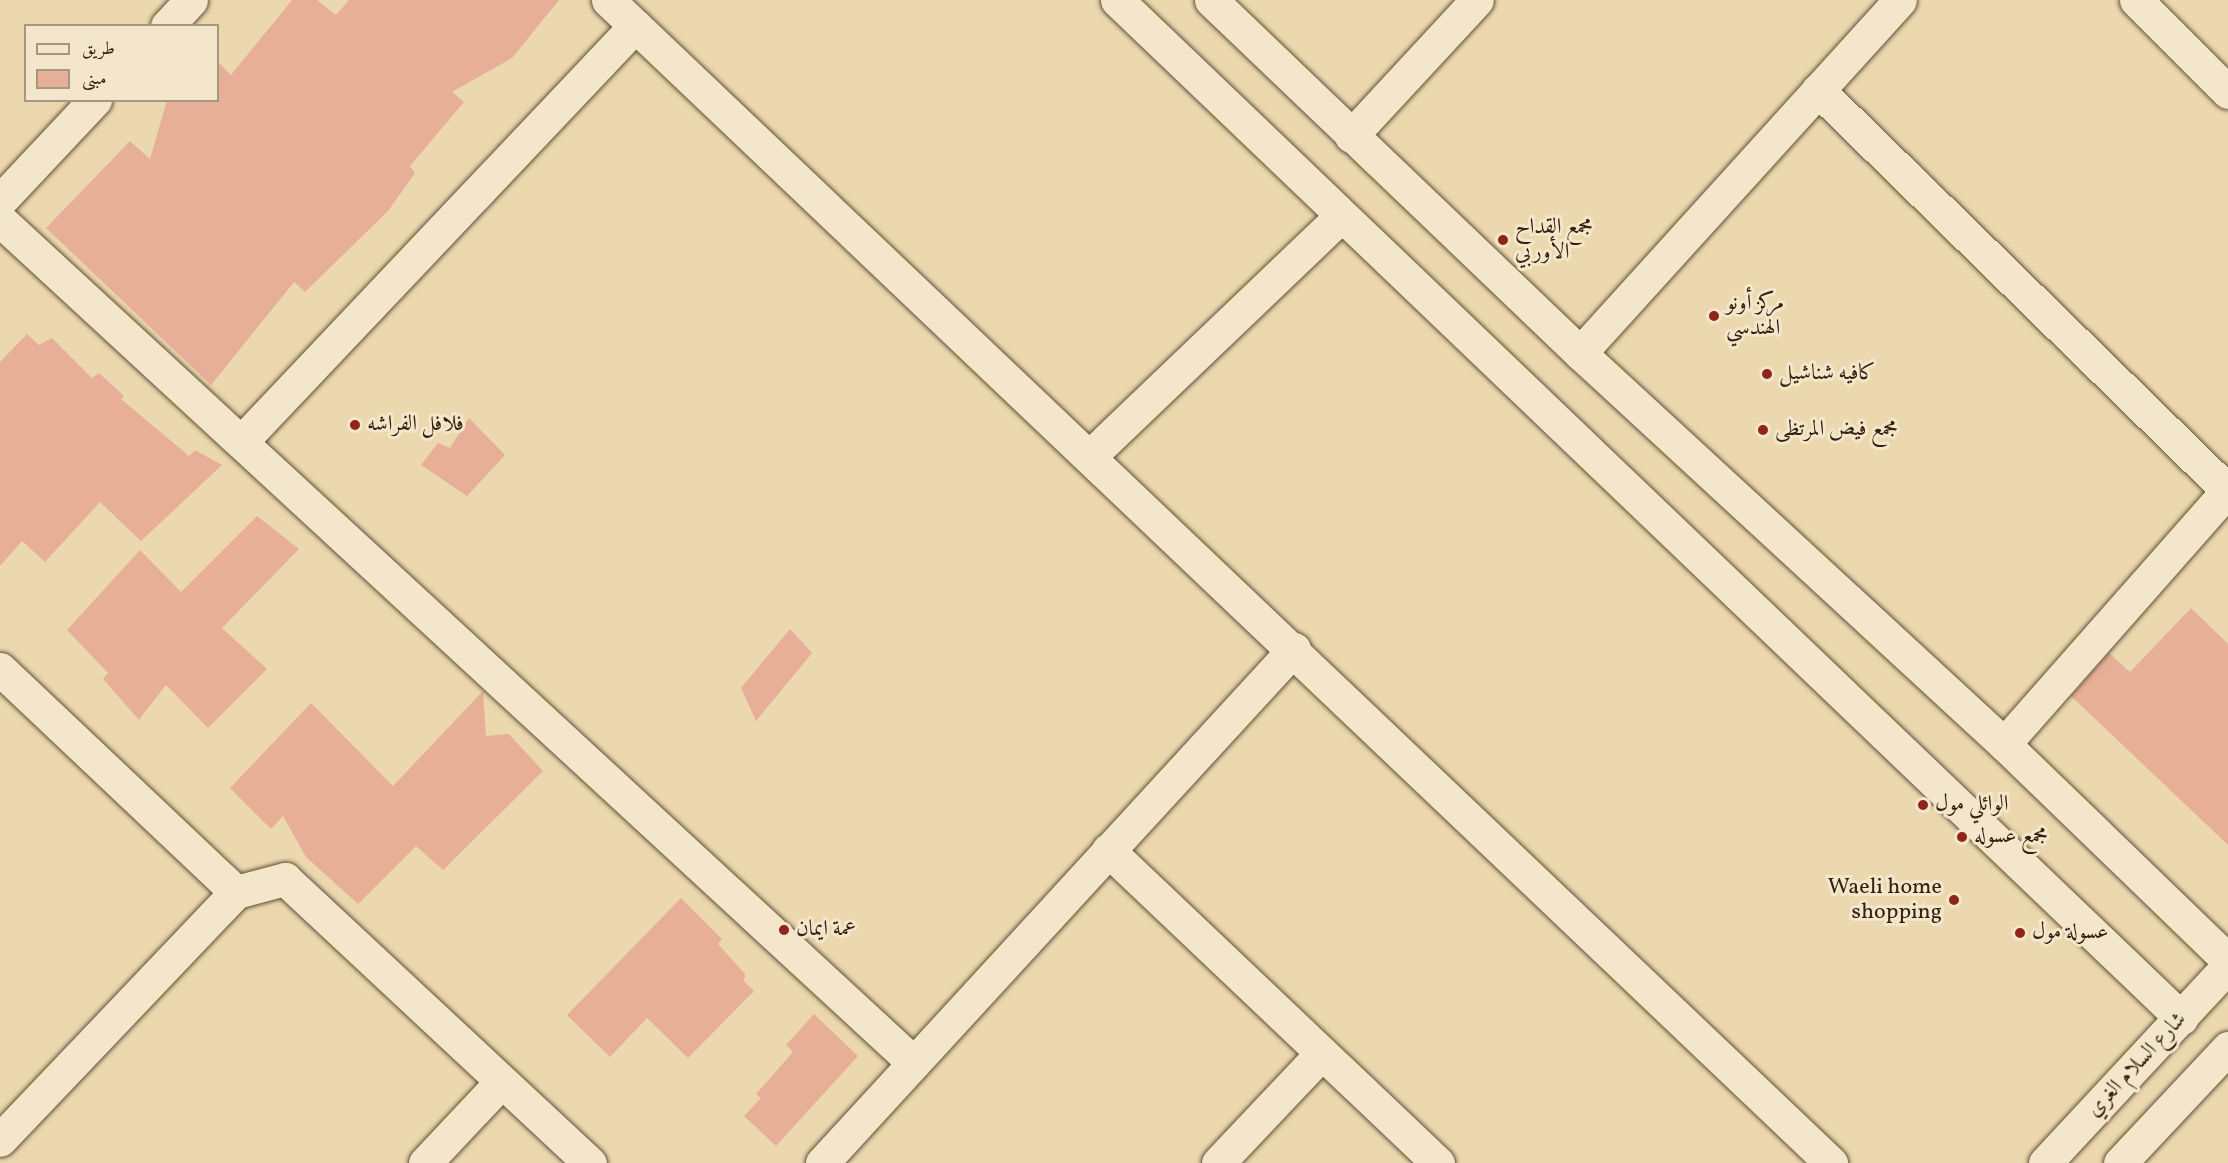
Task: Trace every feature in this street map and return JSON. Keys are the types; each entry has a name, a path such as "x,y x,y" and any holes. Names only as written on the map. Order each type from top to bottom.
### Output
{"street":[{"path":"169,24 191,0"},
{"path":"608,0 1294,649 1831,1163"},
{"path":"1117,0 1339,218 2181,1018"},
{"path":"1210,0 1580,353 2004,744 2228,960"},
{"path":"1351,136 1477,0"},
{"path":"1580,353 1900,0"},
{"path":"2136,0 2228,92"},
{"path":"242,441 635,26"},
{"path":"1818,90 2228,491 2004,744"},
{"path":"0,201 93,102"},
{"path":"1090,456 1339,218"},
{"path":"0,220 914,1063"},
{"path":"822,1163 1294,649"},
{"path":"4,682 236,892"},
{"path":"1108,850 1438,1163"},
{"path":"0,1140 236,892 285,879 590,1163"},
{"name":"شارع السلام الغري","path":"2045,1163 2228,966"},
{"path":"2120,1163 2228,1048"},
{"path":"1218,1163 1322,1053"},
{"path":"425,1163 501,1082"}],"building":[{"path":"292,0 317,0 336,15 349,0 559,0 512,58 452,92 464,102 410,166 415,173 388,211 305,292 294,282 211,385 46,228 130,141 150,159 166,102 219,102 219,63 231,75"},
{"path":"27,334 39,345 52,338 92,378 99,373 124,396 121,399 189,456 195,450 222,465 141,541 100,502 45,562 22,541 0,566 0,362"},
{"path":"469,418 505,455 467,496 421,465 438,443 450,448"},
{"path":"257,516 299,549 222,628 267,669 208,728 166,685 139,720 103,679 108,673 67,630 140,550 181,592"},
{"path":"2191,608 2228,644 2228,845 2071,696 2109,653 2130,672"},
{"path":"790,629 812,653 756,721 741,688"},
{"path":"483,691 486,736 509,734 543,771 443,870 416,846 358,904 306,857 283,816 271,829 230,788 311,703 393,786"},
{"path":"681,898 722,939 718,944 745,974 744,981 754,991 688,1058 647,1018 610,1057 567,1015"},
{"path":"814,1014 858,1056 776,1146 744,1116 761,1098 756,1094 793,1052 786,1045"}],"place":[{"name":"مجمع القداح الأوربي","path":"1503,240"},
{"name":"مركز أونو الهندسي","path":"1714,316"},
{"name":"كافيه شناشيل","path":"1767,374"},
{"name":"فلافل الفراشه","path":"355,425"},
{"name":"مجمع فيض المرتظى","path":"1763,430"},
{"name":"الوائلي مول","path":"1923,805"},
{"name":"مجمع عسوله","path":"1962,837"},
{"name":"Waeli home shopping","path":"1954,900"},
{"name":"عمة ايمان","path":"784,930"},
{"name":"عسولة مول","path":"2020,933"}]}
